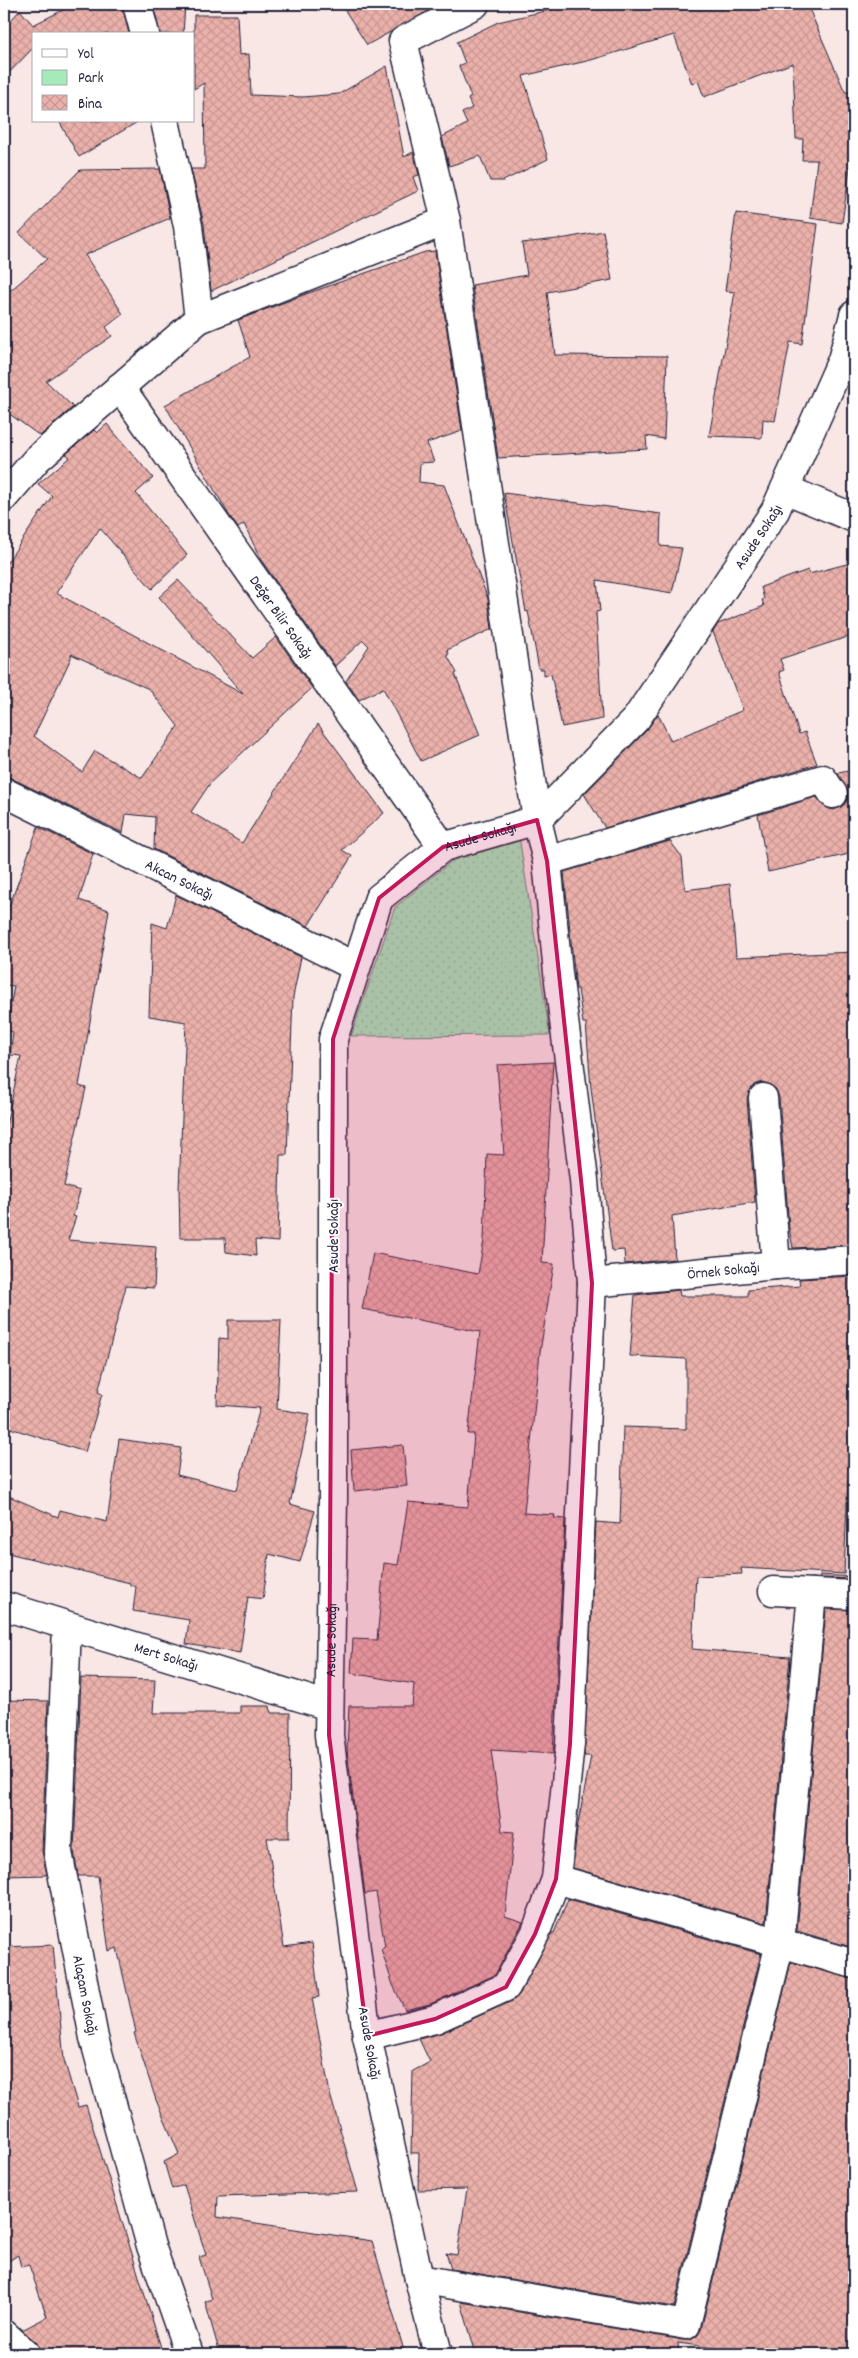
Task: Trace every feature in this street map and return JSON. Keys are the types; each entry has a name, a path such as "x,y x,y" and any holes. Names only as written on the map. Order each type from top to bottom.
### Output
{"street":[{"path":"137,4 144,32"},
{"path":"367,2036 435,2019 506,1987 535,1934 556,1879 570,1744 592,1282 584,1180 558,973 548,860 537,820 446,221 403,41 475,4"},
{"path":"165,122 188,226 199,320"},
{"path":"4,497 37,459 199,320 446,221"},
{"name":"Asude Sokağı","path":"438,2354 419,2279 367,2036 329,1735 333,1499 333,1039 379,898 443,847 537,820 636,719 775,511 842,360 854,315"},
{"name":"Değer Bilir Sokağı","path":"120,387 443,847"},
{"path":"785,489 854,518"},
{"path":"548,860 823,779 833,794"},
{"name":"Akcan Sokağı","path":"4,792 356,968"},
{"path":"762,1098 776,1265"},
{"name":"Örnek Sokağı","path":"592,1282 776,1265 854,1260"},
{"path":"773,1591 854,1594"},
{"path":"419,2279 686,2325 780,1943 812,1593"},
{"name":"Mert Sokağı","path":"4,1606 330,1706"},
{"name":"Alaçam Sokağı","path":"67,1626 58,1852 94,2038 151,2246 189,2354"},
{"path":"556,1879 854,1964"},
{"path":"4,2334 26,2354"}],"highlighted area":[{"path":"537,820 547,861 592,1283 570,1744 556,1879 535,1934 506,1987 435,2019 367,2036 329,1735 333,1039 379,898 443,847"}],"green space":[{"path":"519,836 550,1035 351,1036 395,907 464,851"}],"building":[{"path":"75,4 122,4 129,32 32,32 32,49 4,78 4,28 20,10 33,25"},
{"path":"153,4 185,4 183,32 160,32"},
{"path":"341,4 441,4 367,45"},
{"path":"575,4 807,4 845,92 854,92 854,159 851,160 842,223 810,218 817,160 802,160 803,139 796,139 793,63 704,97 698,81 692,84 674,35 591,60 523,76 548,159 503,181 490,181 480,156 449,166 442,137 467,124 462,113 472,108 468,99 471,97 459,66 465,63 457,42 498,22"},
{"path":"194,15 237,15 239,55 249,54 251,95 303,97 339,94 387,66 404,157 413,152 419,175 413,177 418,191 211,291 204,224 191,169 205,169 204,83 195,88"},
{"path":"60,122 137,122 79,157"},
{"path":"160,169 170,218 85,255 123,314 106,327 112,336 46,381 73,407 40,436 4,410 4,296 47,259 19,233 80,170"},
{"path":"736,213 818,224 802,344 790,342 775,421 763,419 762,438 709,436 735,292 725,291"},
{"path":"603,231 612,280 547,292 555,355 667,356 664,439 646,436 647,449 498,458 472,285 527,275 522,243 566,238"},
{"path":"435,251 462,431 427,443 434,462 420,463 419,482 444,485 488,599 492,629 447,650 449,654 447,655 457,673 455,674 480,735 421,761 383,688 359,700 346,681 369,646 363,640 335,666 261,560 244,524 238,528 229,515 165,405 250,357 238,320 425,252"},
{"path":"107,424 153,478 136,493 187,555 152,589 100,528 56,593 243,694 159,597 178,580 252,658 276,637 312,688 211,782 191,812 242,843 318,724 384,813 342,850 352,856 308,926 154,849 155,817 126,814 123,833 4,776 4,567 52,496 38,484 70,457 66,454 94,430 97,433","holes":["71,654 149,689 178,726 142,778 95,751 82,772 34,736 71,658"]},
{"path":"504,493 661,514 660,546 682,548 672,593 597,580 600,611 596,612 602,719 562,727 551,674 544,676 544,669 539,669 528,611 526,612"},
{"path":"854,562 854,635 780,659 784,670 779,672 799,734 805,732 817,764 605,828 584,794 647,730 658,714 671,741 743,710 713,632 718,624 764,606 761,587 808,570 809,574"},
{"path":"854,770 854,853 768,872 758,815 816,797 827,808 834,810 841,807 847,801 848,793 838,773"},
{"path":"38,827 93,854 79,900 109,910 79,1086 86,1088 64,1186 80,1191 73,1216 76,1217 68,1240 156,1247 154,1288 126,1286 98,1392 102,1394 85,1452 4,1426 4,1135 21,1056 10,1055 13,1032 6,1030 14,986 4,985 4,921"},
{"path":"670,841 682,857 685,890 730,884 736,957 854,952 854,1245 793,1248 789,1228 779,1097 776,1089 762,1082 754,1085 747,1099 755,1202 672,1216 675,1259 625,1264 624,1250 612,1251 591,1088 586,1023 583,1023 578,989 576,989 564,872"},
{"path":"176,895 301,957 293,997 287,1155 280,1155 278,1242 255,1240 256,1256 226,1252 225,1238 180,1238 179,1189 186,1022 149,1016 152,923 167,928"},
{"path":"553,1062 542,1263 554,1264 540,1352 524,1513 555,1515 554,1518 565,1519 553,1754 491,1750 502,1831 514,1832 505,1916 523,1922 495,1975 430,2004 405,2010 393,1985 381,1949 385,1947 376,1892 365,1894 347,1750 349,1706 412,1706 414,1684 351,1673 353,1639 377,1640 384,1563 398,1565 408,1502 468,1507 474,1434 468,1434 480,1332 362,1309 373,1253 478,1274 484,1240 487,1154 504,1155 497,1065"},
{"path":"854,1276 854,1369 852,1369 851,1440 854,1440 854,1480 848,1480 844,1574 741,1568 742,1574 696,1576 692,1649 790,1657 766,1923 573,1868 577,1829 591,1756 584,1756 596,1522 620,1524 623,1427 686,1429 686,1359 630,1356 635,1295 679,1290 680,1296 748,1296 748,1290 800,1286 799,1279"},
{"path":"228,1320 281,1320 277,1409 310,1414 290,1504 315,1511 300,1562 269,1554 263,1599 248,1597 240,1653 186,1644 189,1620 133,1611 136,1587 130,1585 130,1583 4,1552 4,1494 58,1517 60,1510 107,1522 119,1439 181,1448 177,1475 237,1490 260,1408 217,1405 219,1338 228,1339"},
{"path":"403,1445 407,1486 354,1491 351,1450"},
{"path":"820,1575 854,1577 854,1579 820,1578"},
{"path":"826,1609 854,1610 854,1948 797,1931"},
{"path":"81,1678 155,1680 153,1713 240,1713 240,1706 270,1706 271,1713 290,1713 289,1838 267,1838 284,1947 312,1943 319,1997 312,1998 330,2094 358,2192 218,2196 217,2217 372,2241 405,2354 220,2354 205,2302 212,2299 199,2257 206,2255 184,2185 172,2189 164,2162 179,2154 156,2100 134,2033 136,2032 117,1948 109,1951 98,1876 78,1876 74,1851"},
{"path":"4,1700 48,1701 42,1851 47,1875 4,1876"},
{"path":"568,1899 761,1954 674,2307 451,2269 446,2253 457,2255 467,2189 418,2190 419,2153 411,2153 413,2071 430,2062 419,2039 441,2033 512,2001 519,1995 552,1933 554,1933"},
{"path":"53,1945 64,2060 78,2107 86,2105 163,2354 41,2354 37,2343 22,2330 47,2317 29,2265 21,2267 18,2255 4,2264 4,1947"},
{"path":"791,1962 854,1979 854,2354 756,2354 678,2343 679,2354 476,2354 461,2302 683,2340 691,2340 698,2335"}]}
